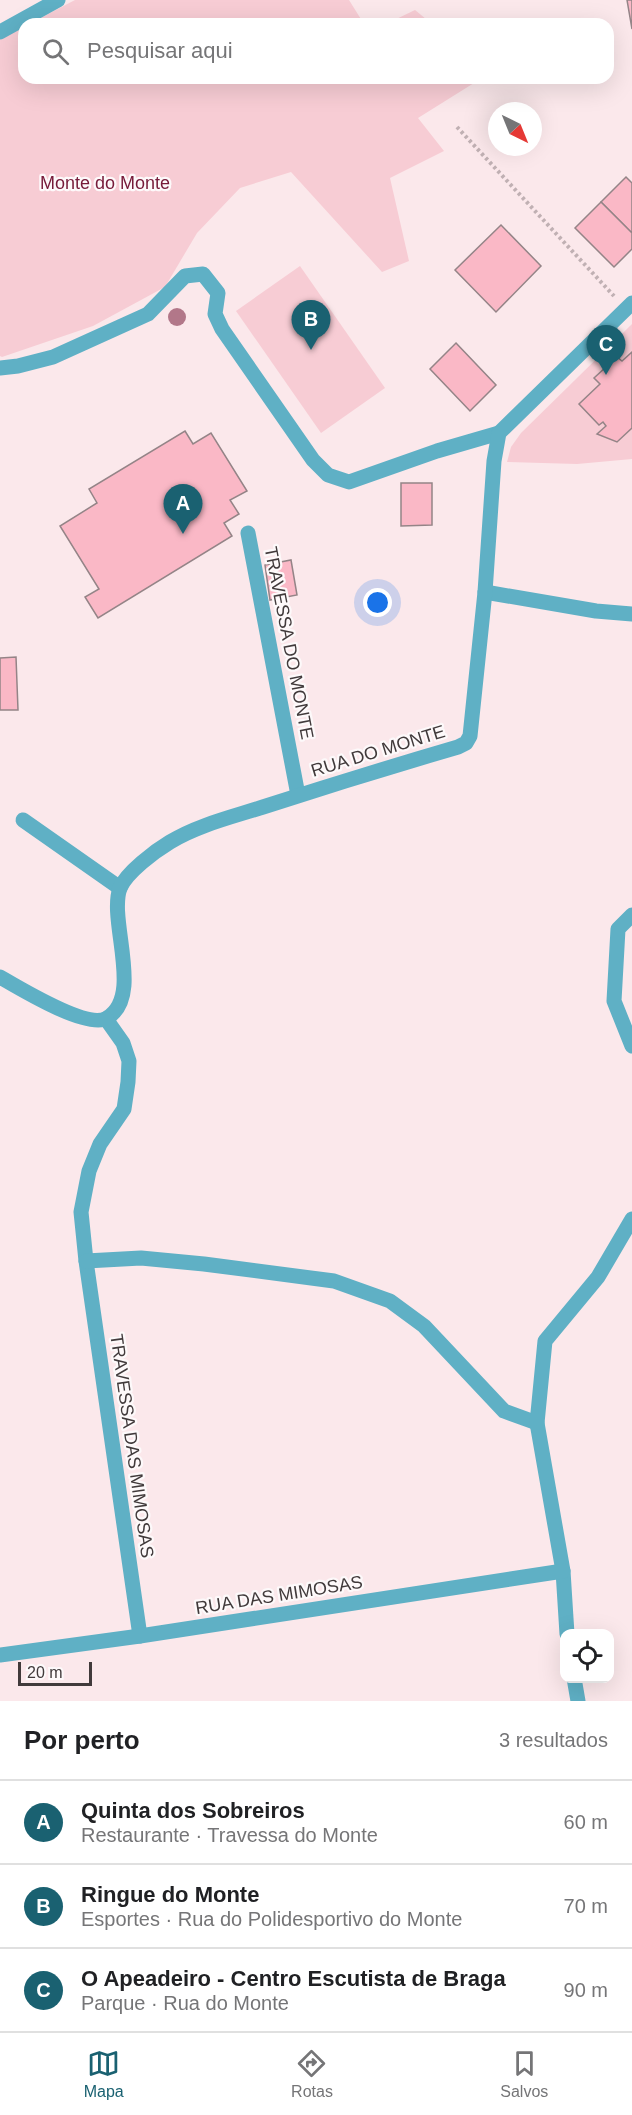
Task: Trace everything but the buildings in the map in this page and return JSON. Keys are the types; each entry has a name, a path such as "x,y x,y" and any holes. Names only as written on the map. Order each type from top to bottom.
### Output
{"street":[{"path":"25,18 58,0"},
{"path":"0,32 18,22"},
{"path":"0,368 53,357 148,314 185,276 203,274 218,293 215,314 222,328 313,460 328,475 348,482 437,451 499,434 629,306"},
{"name":"RUA DO MONTE","path":"120,888 135,869 170,842 201,828 298,795 458,747 466,742 470,736 485,592 494,461 499,434"},
{"name":"TRAVESSA DO MONTE","path":"248,533 298,795"},
{"path":"485,592 596,611 632,614"},
{"path":"0,976 27,993 84,1020 96,1022 106,1019 118,1009 122,998 123,950 117,905 120,888 23,820"},
{"path":"632,915 618,929 614,1001 632,1046"},
{"name":"TRAVESSA DAS MIMOSAS","path":"106,1019 123,1043 129,1061 128,1082 124,1109 100,1144 89,1171 81,1212 86,1261 140,1636"},
{"path":"567,1629 563,1571 537,1423 545,1341 598,1277 632,1219"},
{"path":"86,1261 141,1258 334,1281 390,1301 424,1326 504,1411 537,1423"},
{"name":"RUA DAS MIMOSAS","path":"0,1655 140,1636 563,1571"},
{"path":"575,1683 578,1701"}],"path":[{"path":"457,127 629,306"}],"green space":[{"path":"75,0 349,0 360,18 40,18"},
{"path":"415,10 425,18 398,18"},
{"name":"Monte do Monte","path":"18,30 18,84 472,84 418,118 444,151 390,178 409,261 382,272 291,172 240,188 197,233 165,287 93,326 2,357 0,356 0,39"},
{"path":"300,266 385,388 321,433 236,311"},
{"path":"632,324 632,459 577,464 507,462 511,447 521,433"}],"place":[{"name":"Ringue do Monte","path":"311,350"},
{"name":"O Apeadeiro - Centro Escutista de Braga","path":"606,375"},
{"name":"Quinta dos Sobreiros","path":"183,534"}]}
